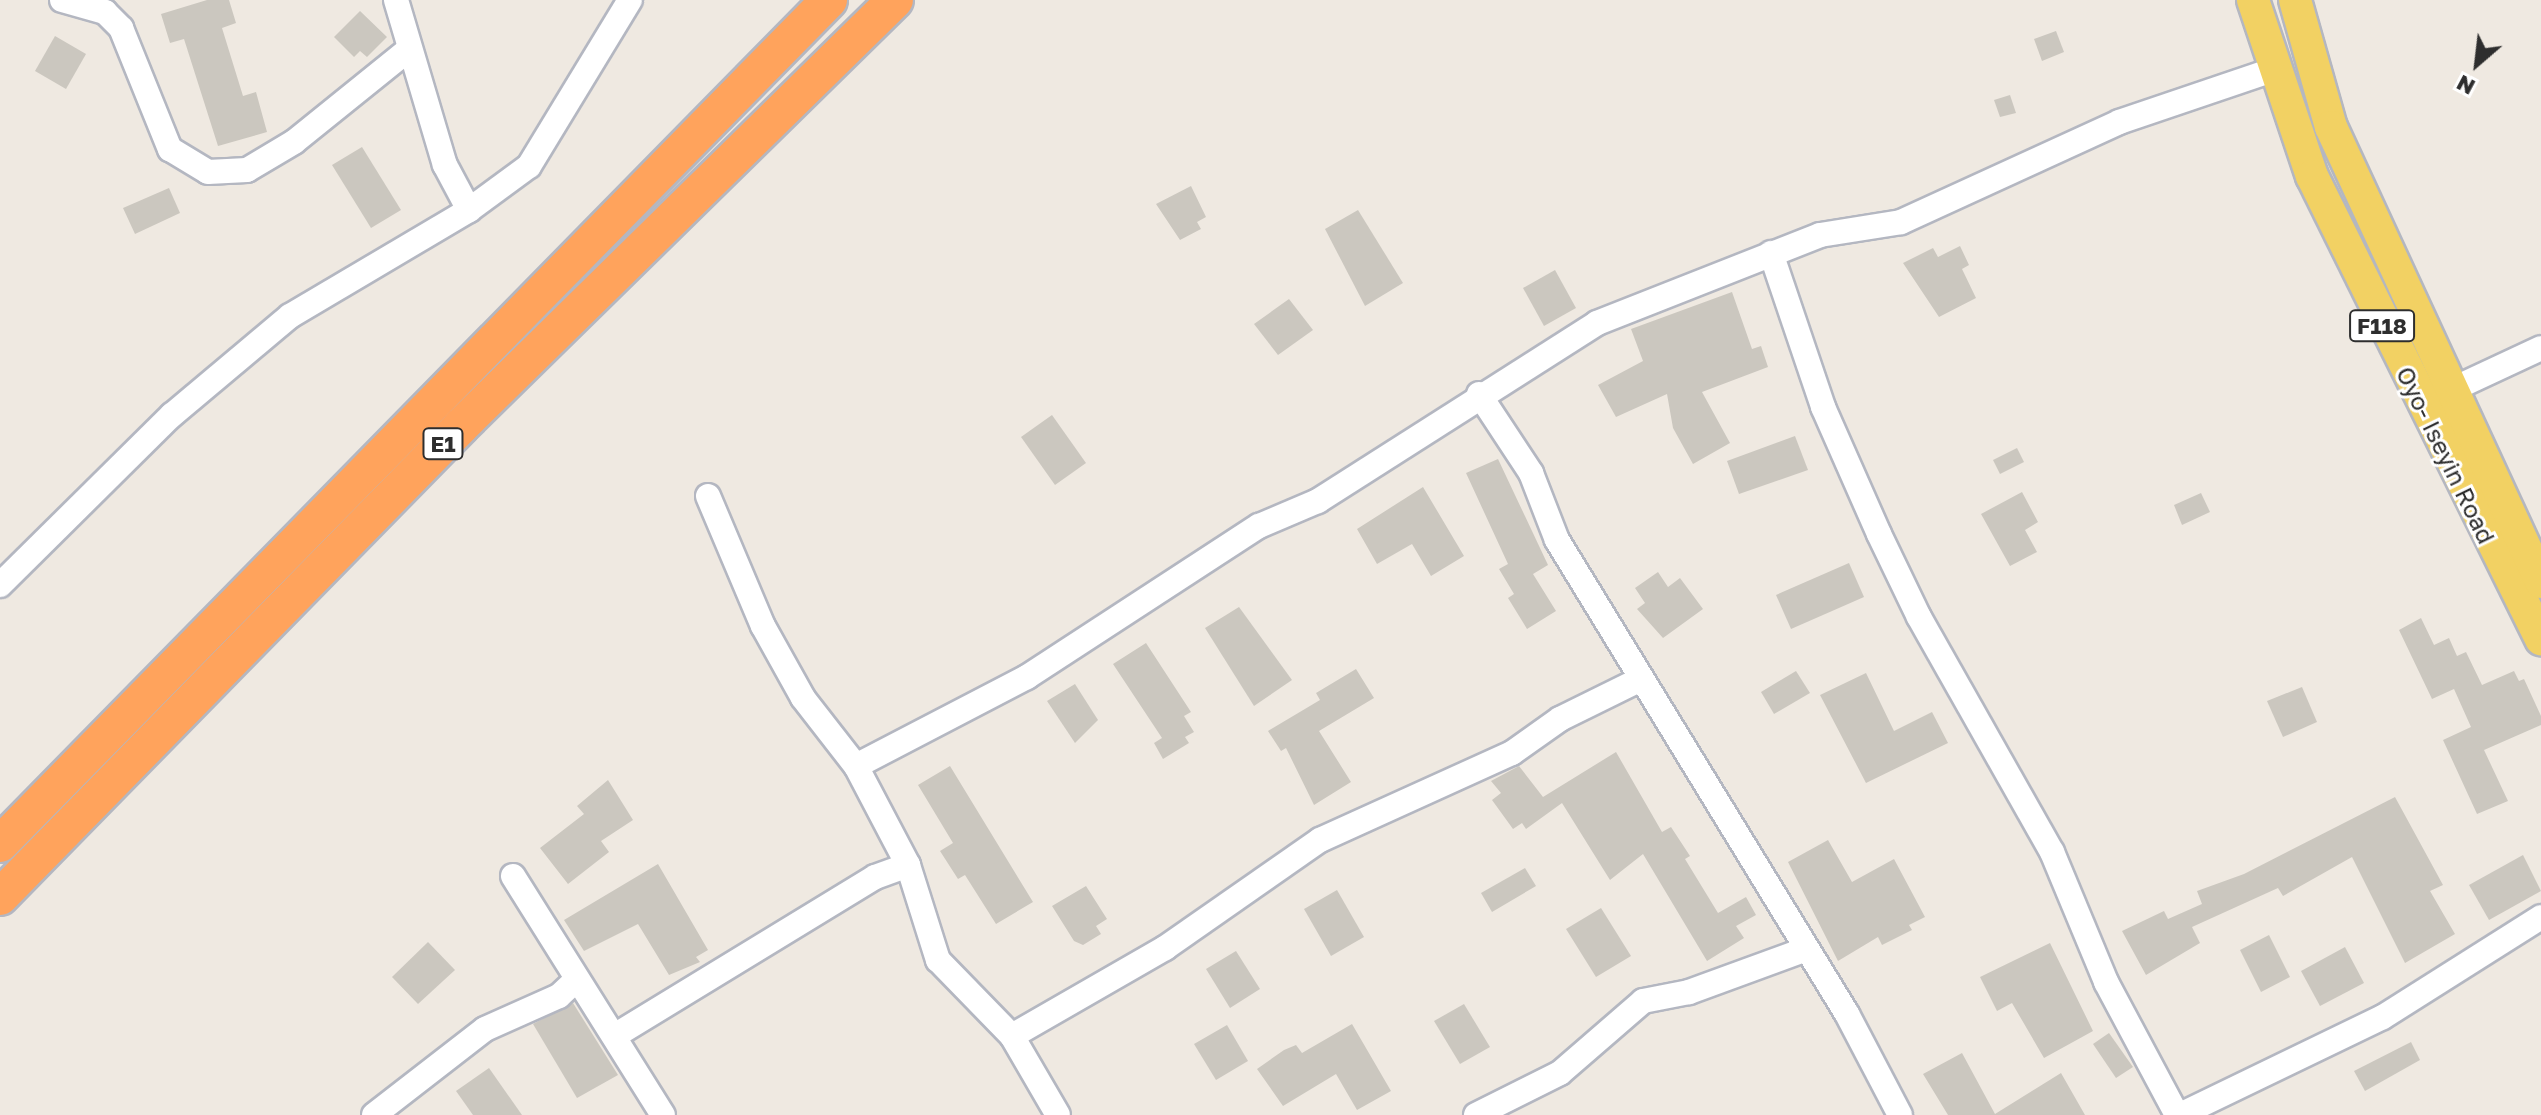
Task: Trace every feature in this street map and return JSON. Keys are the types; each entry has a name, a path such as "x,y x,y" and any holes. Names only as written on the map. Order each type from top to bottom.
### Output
{"highway":[{"name":"E1","path":"0,844 829,0"},
{"name":"E1","path":"0,897 461,426 895,0"}],"main road":[{"name":"Oyo- Iseyin Road","path":"2253,0 2273,70 2312,176 2385,334 2541,639"},
{"name":"Oyo- Iseyin Road","path":"2295,0 2331,127 2541,582"}],"street":[{"path":"62,0 105,12 121,28 170,149 208,172 247,170 294,142 408,50"},
{"path":"396,0 408,50 445,165 469,210"},
{"path":"1,583 172,415 290,316 469,210 529,166 630,0"},
{"path":"856,766 1027,677 1259,526 1318,501 1479,394 1597,323 1820,235 1901,222 2119,122 2273,70"},
{"path":"1771,253 1823,407 1886,548 2052,852 2106,982 2179,1115 2383,1017 2541,917"},
{"path":"2451,390 2541,348"},
{"path":"1479,394 1531,473 1557,540 1804,950 1847,1014 1900,1115"},
{"path":"708,496 763,626 803,698 856,766 908,865 938,960 1012,1036 1058,1115"},
{"path":"1012,1036 1165,948 1320,840 1512,753 1560,719 1639,680"},
{"path":"616,1035 875,877 908,865"},
{"path":"513,876 576,980 616,1035 663,1115"},
{"path":"1476,1115 1560,1073 1643,1001 1689,992 1804,950"},
{"path":"374,1115 485,1029 544,1005 576,980"}],"building":[{"path":"207,0 229,0 236,23 222,28 243,96 256,92 267,132 218,146 184,39 170,43 161,14"},
{"path":"360,11 387,37 367,57 360,51 354,57 334,37"},
{"path":"2056,31 2064,52 2042,61 2034,39"},
{"path":"55,36 86,54 66,89 35,71"},
{"path":"2010,95 2016,113 2000,117 1994,100"},
{"path":"362,147 401,210 371,228 332,165"},
{"path":"1191,186 1206,217 1197,222 1201,229 1180,240 1156,204"},
{"path":"169,188 180,213 135,234 123,208"},
{"path":"1358,210 1403,283 1365,306 1325,229"},
{"path":"1960,246 1969,265 1962,269 1976,298 1939,317 1903,263 1933,248 1938,257"},
{"path":"1555,270 1576,308 1544,326 1523,288"},
{"path":"1732,292 1752,349 1761,346 1768,367 1702,392 1730,443 1693,464 1673,428 1667,394 1616,417 1598,385 1643,361 1631,329"},
{"path":"1289,299 1313,330 1278,355 1254,324"},
{"path":"1052,415 1086,463 1055,485 1021,437"},
{"path":"1795,436 1808,470 1739,494 1727,461"},
{"path":"2017,448 2024,462 2000,474 1993,460"},
{"path":"1498,459 1548,565 1533,574 1556,611 1527,629 1508,598 1514,594 1499,569 1508,564 1466,473"},
{"path":"1423,487 1464,556 1431,576 1412,544 1377,564 1357,529"},
{"path":"2022,492 2038,522 2025,530 2037,552 2010,566 1981,514"},
{"path":"2201,493 2210,512 2182,525 2174,505"},
{"path":"1849,563 1864,597 1791,629 1776,595"},
{"path":"1658,572 1668,587 1680,578 1703,609 1663,638 1637,609 1645,603 1635,588"},
{"path":"1239,607 1292,680 1254,706 1205,628"},
{"path":"2421,618 2434,645 2449,638 2457,656 2466,652 2482,685 2514,671 2519,681 2524,679 2541,716 2541,725 2484,750 2508,801 2477,814 2443,740 2471,727 2454,689 2432,699 2399,630"},
{"path":"1146,643 1191,712 1184,716 1194,732 1185,737 1189,743 1163,759 1154,743 1162,738 1113,664"},
{"path":"1356,669 1374,698 1319,731 1351,782 1314,805 1286,748 1281,751 1268,731 1320,700 1316,693"},
{"path":"1796,671 1810,693 1774,714 1761,692"},
{"path":"1866,673 1894,731 1932,712 1948,743 1866,783 1820,695"},
{"path":"1075,684 1098,720 1075,743 1047,701"},
{"path":"2302,687 2317,722 2283,737 2267,701"},
{"path":"1616,752 1662,832 1671,827 1690,856 1685,859 1718,913 1746,897 1756,915 1736,926 1744,938 1707,961 1643,854 1610,880 1562,803 1526,829 1522,823 1513,829 1492,800 1501,793 1491,781 1519,766 1543,797"},
{"path":"950,766 1033,902 996,924 965,875 958,879 940,851 953,843 918,785"},
{"path":"608,780 633,820 601,841 609,852 568,884 540,848 584,814 577,806"},
{"path":"2395,797 2443,885 2430,891 2455,934 2405,963 2352,857 2283,896 2278,888 2192,927 2200,943 2146,975 2122,931 2164,911 2168,919 2202,904 2197,891 2244,874"},
{"path":"1828,840 1852,882 1894,859 1925,917 1909,925 1912,930 1882,945 1878,937 1838,961 1788,862"},
{"path":"2523,855 2541,891 2489,920 2469,885"},
{"path":"658,864 708,950 696,957 700,962 669,975 638,924 584,951 564,920"},
{"path":"1525,868 1536,886 1492,912 1481,893"},
{"path":"1086,886 1107,919 1096,926 1101,934 1083,945 1074,941 1052,906"},
{"path":"1337,890 1364,937 1331,956 1304,909"},
{"path":"1601,908 1631,956 1596,977 1566,929"},
{"path":"2269,935 2290,977 2261,992 2240,950"},
{"path":"428,942 455,970 418,1004 392,977"},
{"path":"2050,943 2093,1031 2044,1058 2012,1003 1997,1011 1980,977"},
{"path":"2345,947 2364,983 2320,1006 2301,971"},
{"path":"1236,951 1260,989 1230,1008 1206,969"},
{"path":"573,1003 618,1075 577,1098 533,1024"},
{"path":"1464,1004 1490,1047 1460,1064 1434,1021"},
{"path":"1352,1024 1391,1091 1357,1110 1336,1074 1283,1106 1257,1069 1284,1050 1296,1045 1302,1053"},
{"path":"1227,1025 1248,1061 1216,1080 1194,1044"},
{"path":"2109,1033 2133,1067 2116,1078 2093,1044"},
{"path":"2411,1042 2420,1060 2365,1091 2354,1071"},
{"path":"1962,1053 1995,1114 2061,1073 2085,1115 1948,1115 1923,1074"},
{"path":"489,1068 522,1115 473,1115 456,1091"}]}
